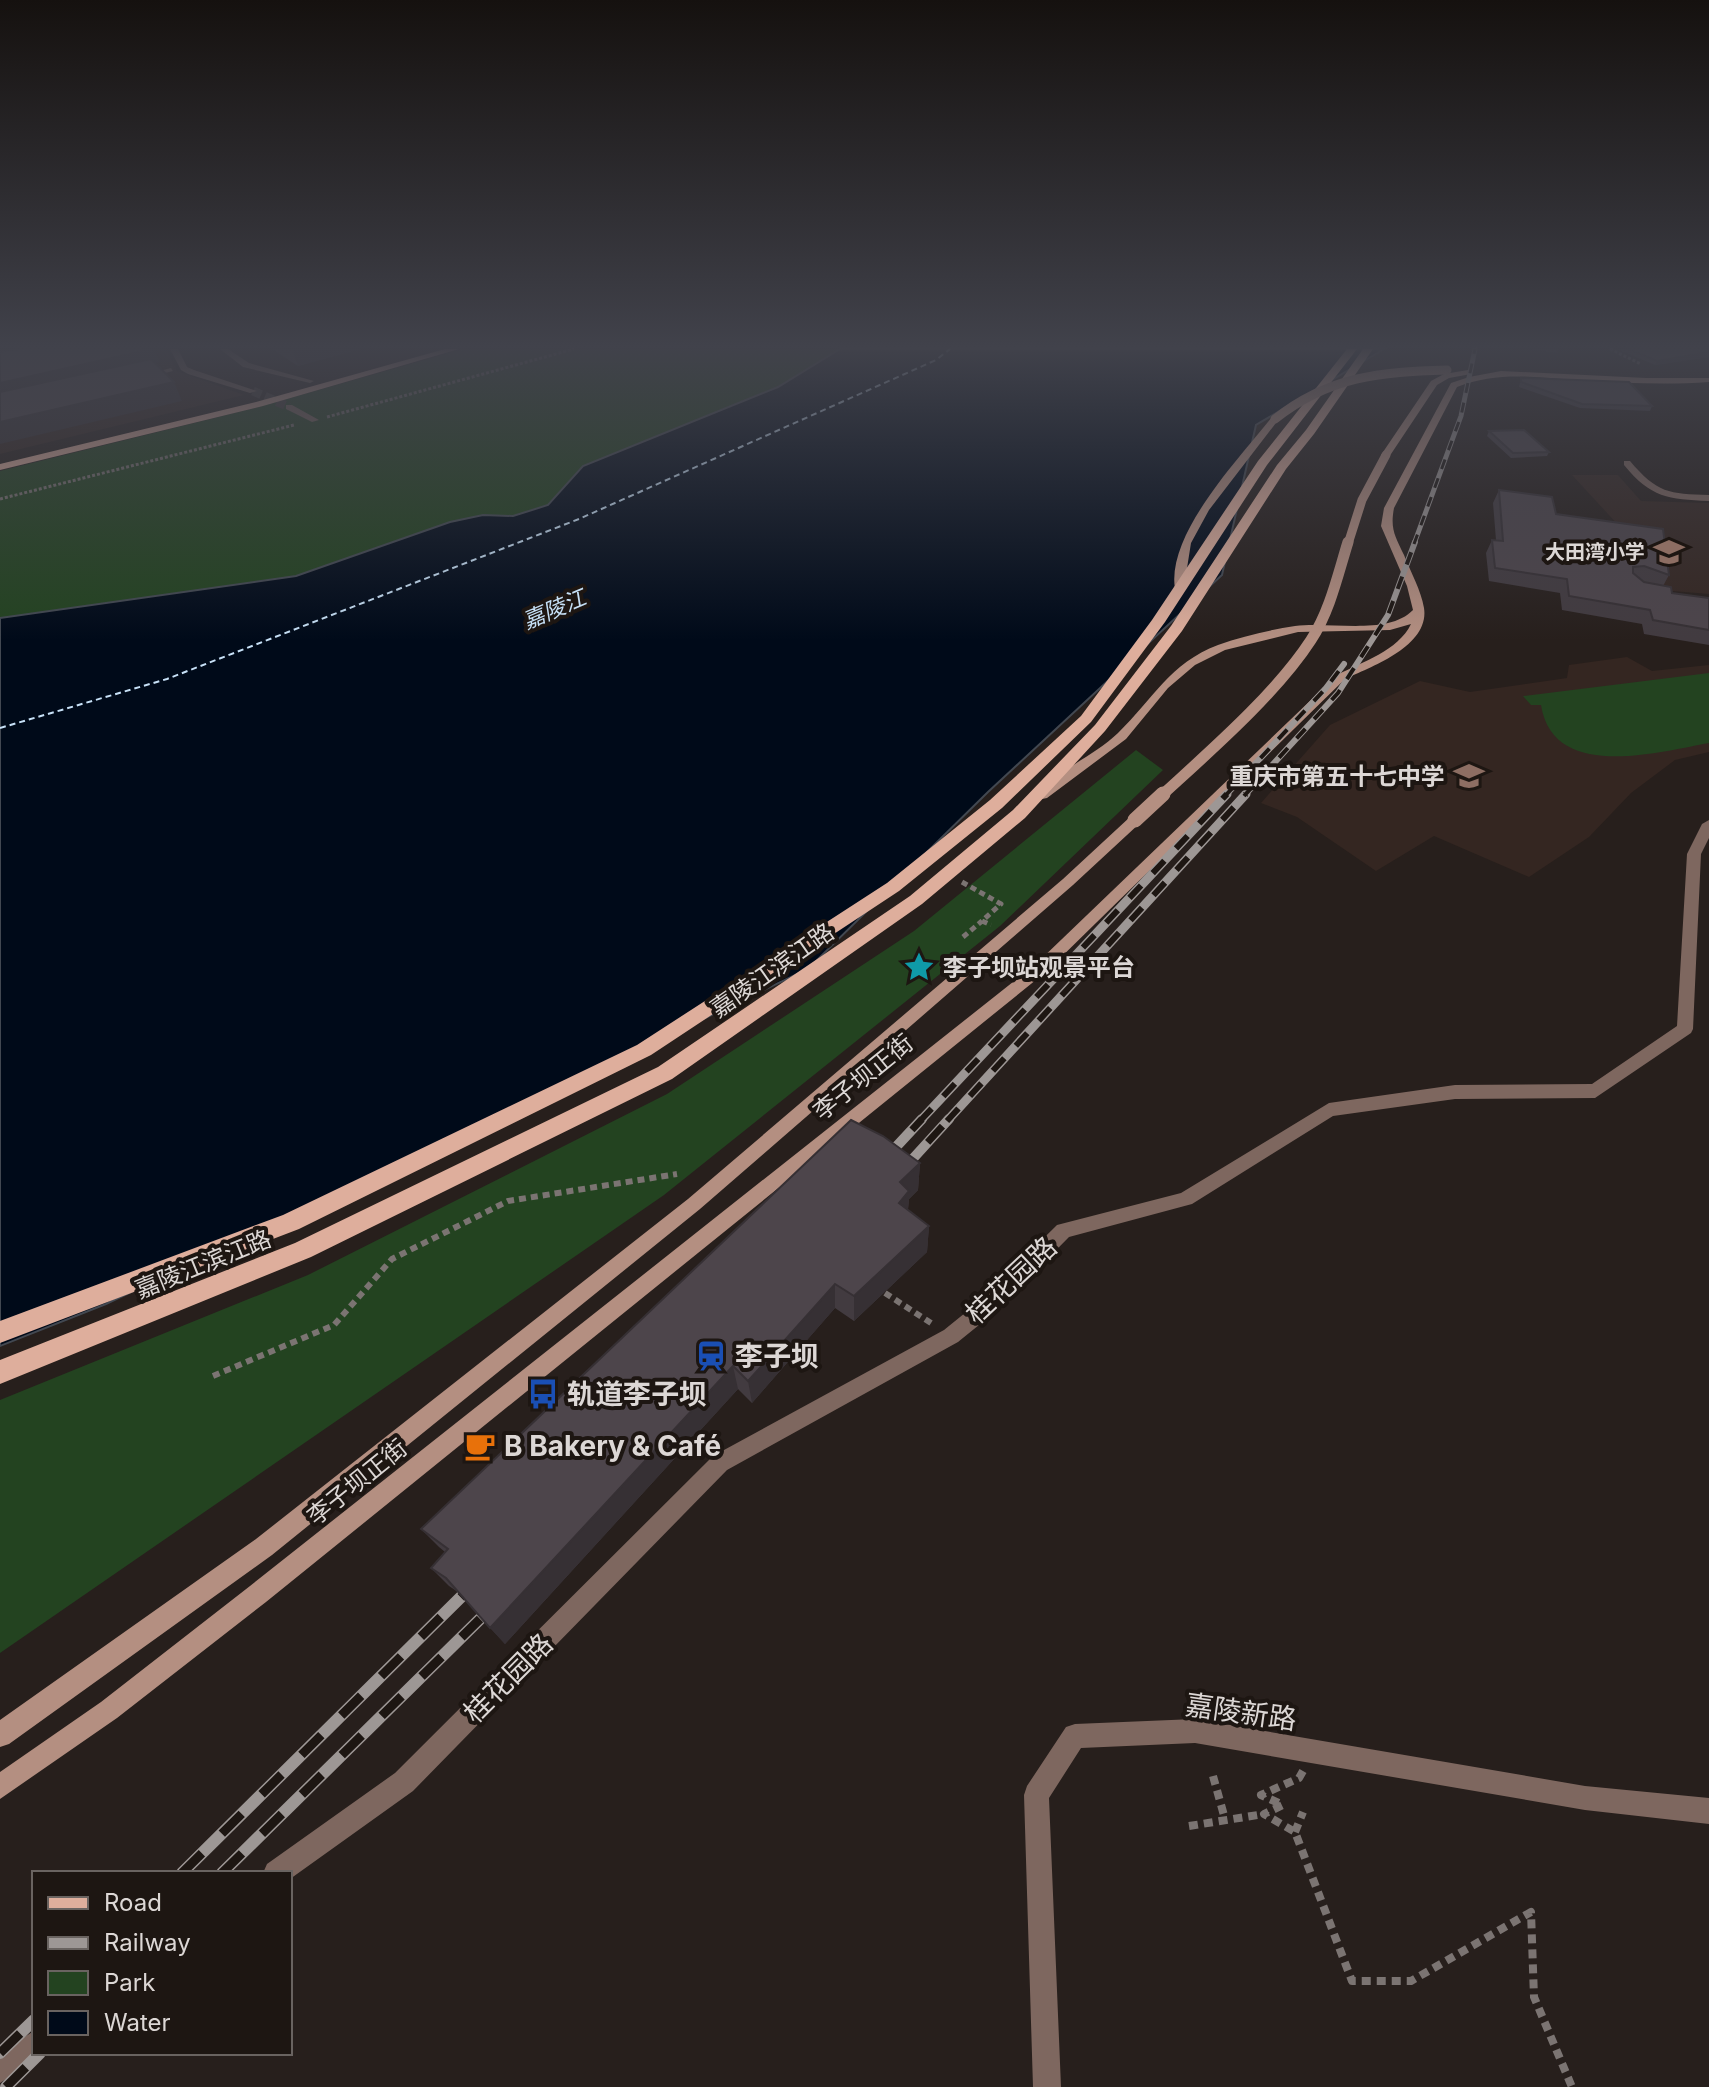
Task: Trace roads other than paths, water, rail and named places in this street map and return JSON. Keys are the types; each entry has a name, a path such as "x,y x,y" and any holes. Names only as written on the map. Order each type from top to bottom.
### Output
{"main road":[{"path":"0,458 47,446"},
{"path":"0,467 85,446"},
{"path":"1179,587 1186,543 1205,509 1254,446"},
{"name":"嘉陵江滨江路","path":"0,1332 291,1222 644,1050 893,887 996,804 1086,719 1158,622 1275,446"},
{"name":"嘉陵江滨江路","path":"0,1372 303,1250 665,1073 916,900 1019,814 1100,728 1177,628 1281,467 1298,446"},
{"name":"李子坝正街","path":"0,1735 264,1547 694,1204 1068,882 1135,820 1217,744 1286,672 1312,639 1328,604 1362,500 1392,446"},
{"path":"1019,814 1122,736 1164,686 1191,663 1221,648 1298,629 1390,627 1409,621 1419,611 1386,526 1389,508 1422,446"},
{"name":"李子坝正街","path":"0,1787 109,1710 258,1594 1042,967 1341,677 1392,652 1412,634 1419,611"}],"street":[{"path":"1627,463 1650,490 1669,496 1709,498"},
{"name":"桂花园路","path":"279,1871 404,1782 720,1463 951,1336 988,1306 1063,1231 1186,1199 1329,1110 1455,1092 1595,1091 1685,1029 1694,854 1709,824"},
{"name":"嘉陵新路","path":"1047,2087 1036,1795 1075,1736 1195,1731 1585,1798 1709,1811"},
{"path":"0,2069 32,2046"}],"water":[{"name":"嘉陵江","path":"631,446 1251,446 1222,575 988,792 808,969 106,1304 0,1346 0,618 296,576 450,522 483,515 513,516 548,505 583,466"}],"railway":[{"path":"1414,544 1450,446"},
{"path":"1244,796 1338,693 1388,615 1415,542"},
{"path":"1225,796 1326,688 1344,664"},
{"path":"920,1121 1227,794"},
{"path":"947,1121 1246,794"},
{"path":"882,1162 922,1119"},
{"path":"898,1175 949,1119"},
{"path":"184,1871 463,1595"},
{"path":"224,1871 480,1619"},
{"path":"0,2053 32,2022"},
{"path":"6,2087 38,2055"}],"place":[{"name":"大田湾小学","path":"1669,552"},
{"name":"重庆市第五十七中学","path":"1469,776"},
{"name":"李子坝站观景平台","path":"919,967"},
{"name":"李子坝","path":"711,1356"},
{"name":"轨道李子坝","path":"543,1394"},
{"name":"B Bakery & Café","path":"480,1446"}]}
